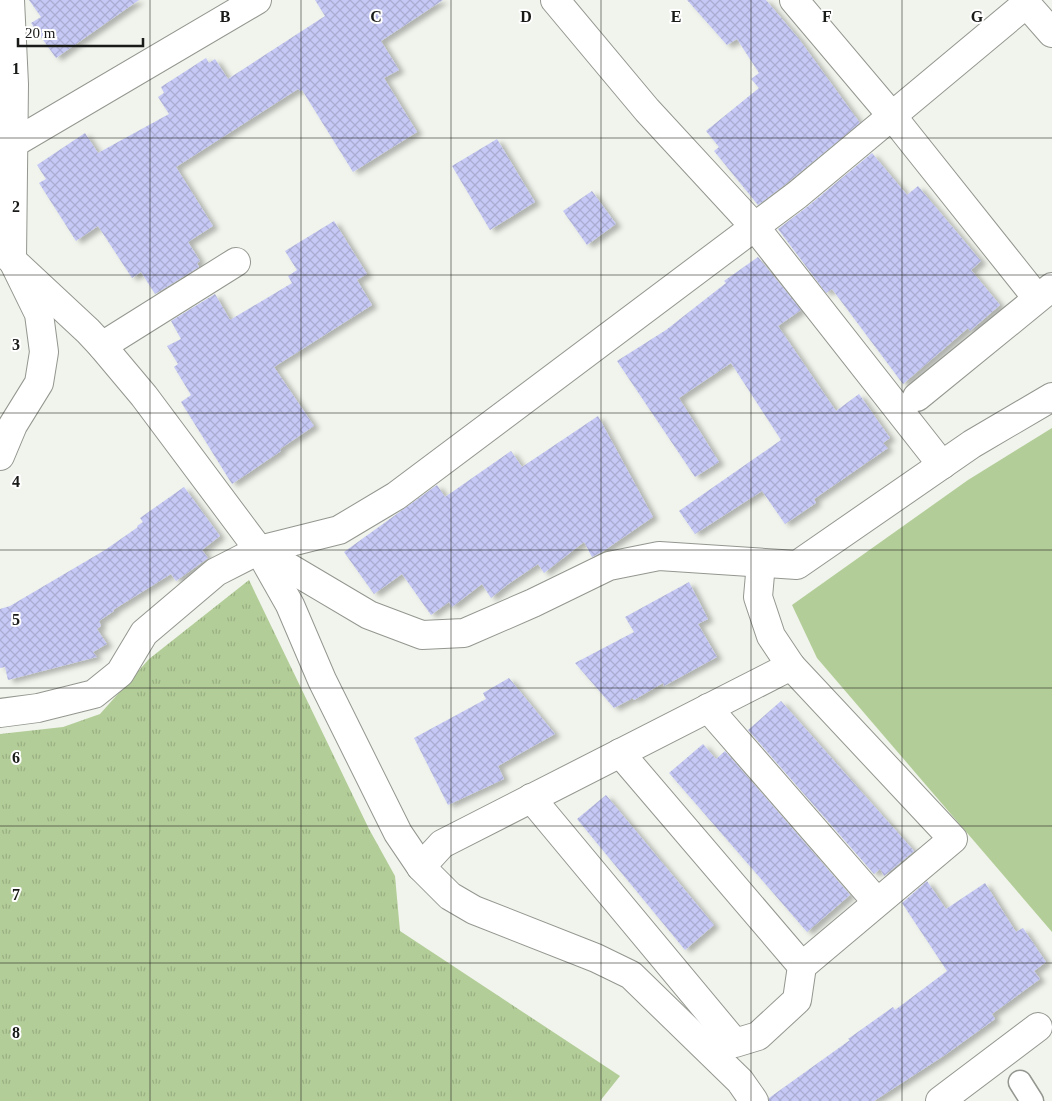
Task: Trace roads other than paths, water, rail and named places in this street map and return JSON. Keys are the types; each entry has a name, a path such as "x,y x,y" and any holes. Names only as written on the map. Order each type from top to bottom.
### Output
{"street":[{"path":"0,456 13,425 39,383 44,352 38,314 6,254 14,143 14,84 10,0"},
{"path":"14,143 257,0"},
{"path":"555,0 647,110 755,227 942,465"},
{"path":"794,0 1044,292 917,397"},
{"path":"0,713 38,708 94,694 120,673 144,633 216,572 259,550 339,530 396,496 797,195 1025,2 1052,32"},
{"path":"6,254 102,346 144,396 259,550 290,605 322,680 398,833 421,867 450,896 474,910 596,958 631,975 740,1081 754,1101"},
{"path":"102,346 236,262"},
{"path":"259,550 369,615 422,635 464,633 533,603 609,566 659,556 797,565 972,444 1052,397"},
{"path":"531,798 735,1043 758,1036 797,1000 802,966 953,839 791,666 771,636 758,597 761,563"},
{"path":"421,867 442,844 791,666"},
{"path":"708,708 877,902"},
{"path":"620,753 802,966"},
{"path":"940,1101 1038,1027"}]}
